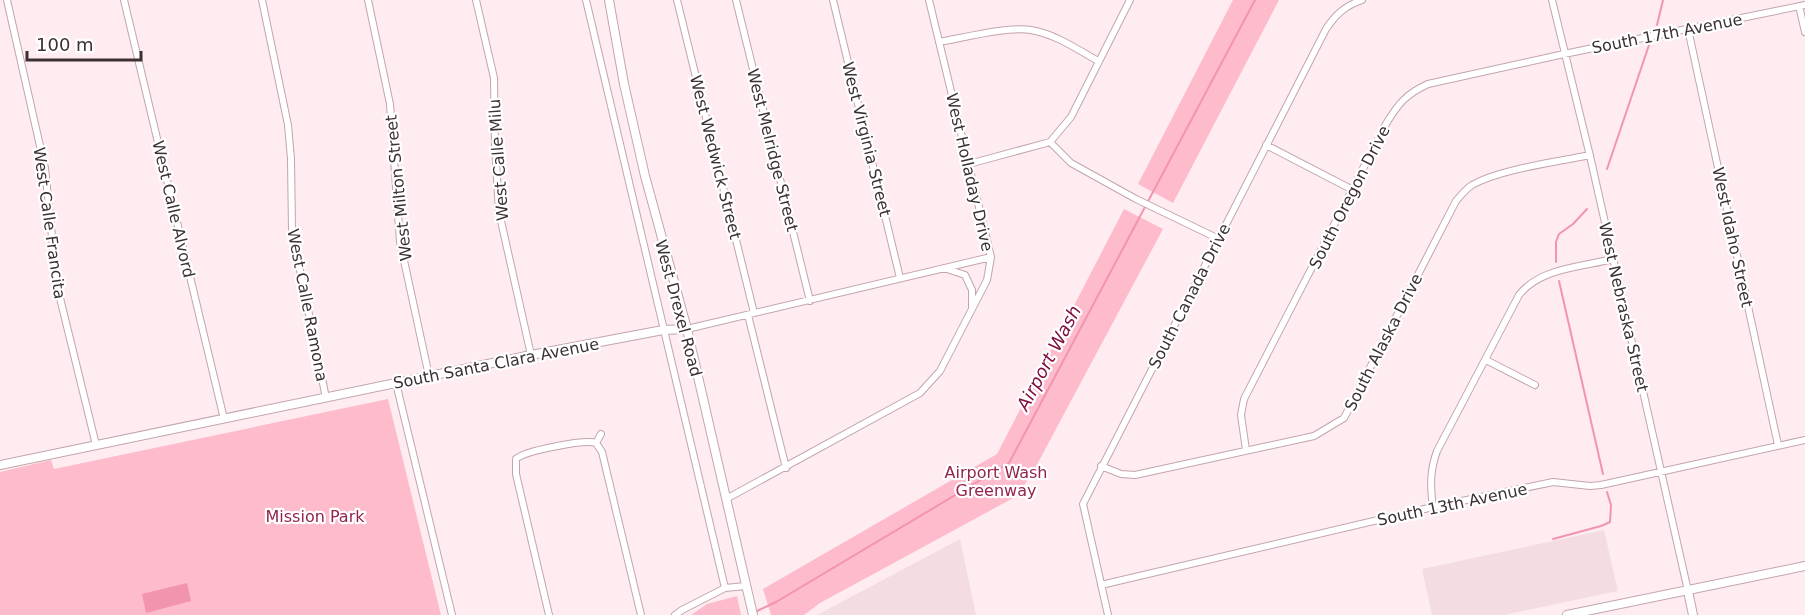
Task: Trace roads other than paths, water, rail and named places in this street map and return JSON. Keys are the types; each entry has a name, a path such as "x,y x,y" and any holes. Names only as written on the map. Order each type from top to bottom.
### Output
{"main road":[{"path":"1571,615 1805,566"}],"street":[{"path":"0,1 6,0"},
{"name":"West Calle Francita","path":"6,0 45,168 60,298 96,445"},
{"name":"West Calle Alvord","path":"124,0 224,419"},
{"name":"West Calle Ramona","path":"262,0 288,125 292,231 326,398"},
{"name":"West Milton Street","path":"368,0 390,104 400,242 429,376"},
{"name":"West Calle Milu","path":"476,0 494,78 499,212 531,356"},
{"name":"West Drexel Road","path":"586,0 725,588"},
{"name":"West Drexel Road","path":"609,0 624,84 645,176 687,329 753,615"},
{"name":"West Wedwick Street","path":"677,0 786,468"},
{"name":"West Melridge Street","path":"736,0 810,301"},
{"name":"West Virginia Street","path":"833,0 900,278"},
{"name":"West Holladay Drive","path":"726,499 920,393 940,371 987,280 991,257 929,0"},
{"path":"969,164 1050,142 1071,117 1130,0"},
{"name":"South Canada Drive","path":"1108,615 1083,504 1335,16 1344,7 1362,0"},
{"name":"West Nebraska Street","path":"1552,0 1590,155 1693,615"},
{"path":"1802,5 1805,32"},
{"name":"South 17th Avenue","path":"1564,54 1802,5"},
{"path":"939,42 1014,29 1029,29 1056,38 1098,61"},
{"name":"West Idaho Street","path":"1688,29 1778,445"},
{"name":"South Oregon Drive","path":"1246,450 1241,415 1244,399 1397,106 1409,93 1428,84 1564,54"},
{"path":"1050,142 1071,162 1136,199 1219,239"},
{"path":"1266,146 1353,190"},
{"name":"South Alaska Drive","path":"1101,466 1121,474 1135,475 1314,436 1344,418 1456,201 1470,187 1492,176 1590,155"},
{"name":"South Santa Clara Avenue","path":"0,465 429,376 663,330 687,329 991,257"},
{"path":"1433,507 1430,487 1437,451 1519,296 1530,283 1545,276 1613,259"},
{"path":"943,267 965,275 972,290 972,309"},
{"path":"1486,360 1535,385"},
{"path":"396,383 452,615"},
{"path":"596,443 601,434"},
{"name":"South 13th Avenue","path":"1101,585 1433,507 1553,482 1590,486 1805,440"},
{"path":"549,615 514,468 516,459 521,455 557,447 585,442 596,443"},
{"path":"596,443 602,452 640,615"},
{"path":"508,455 516,459"},
{"path":"675,615 725,588 746,586"}],"waterway":[{"name":"Airport Wash","path":"755,612 776,602 1009,463 1255,0"},
{"path":"1657,25 1663,0"},
{"path":"1607,169 1649,45"},
{"path":"1556,262 1556,242 1559,234 1573,224 1587,209"},
{"path":"1559,281 1603,474"},
{"path":"1553,539 1610,522 1611,505 1607,492"}],"park label":[{"name":"Airport Wash Greenway","path":"996,481"},
{"name":"Mission Park","path":"315,516"}]}
